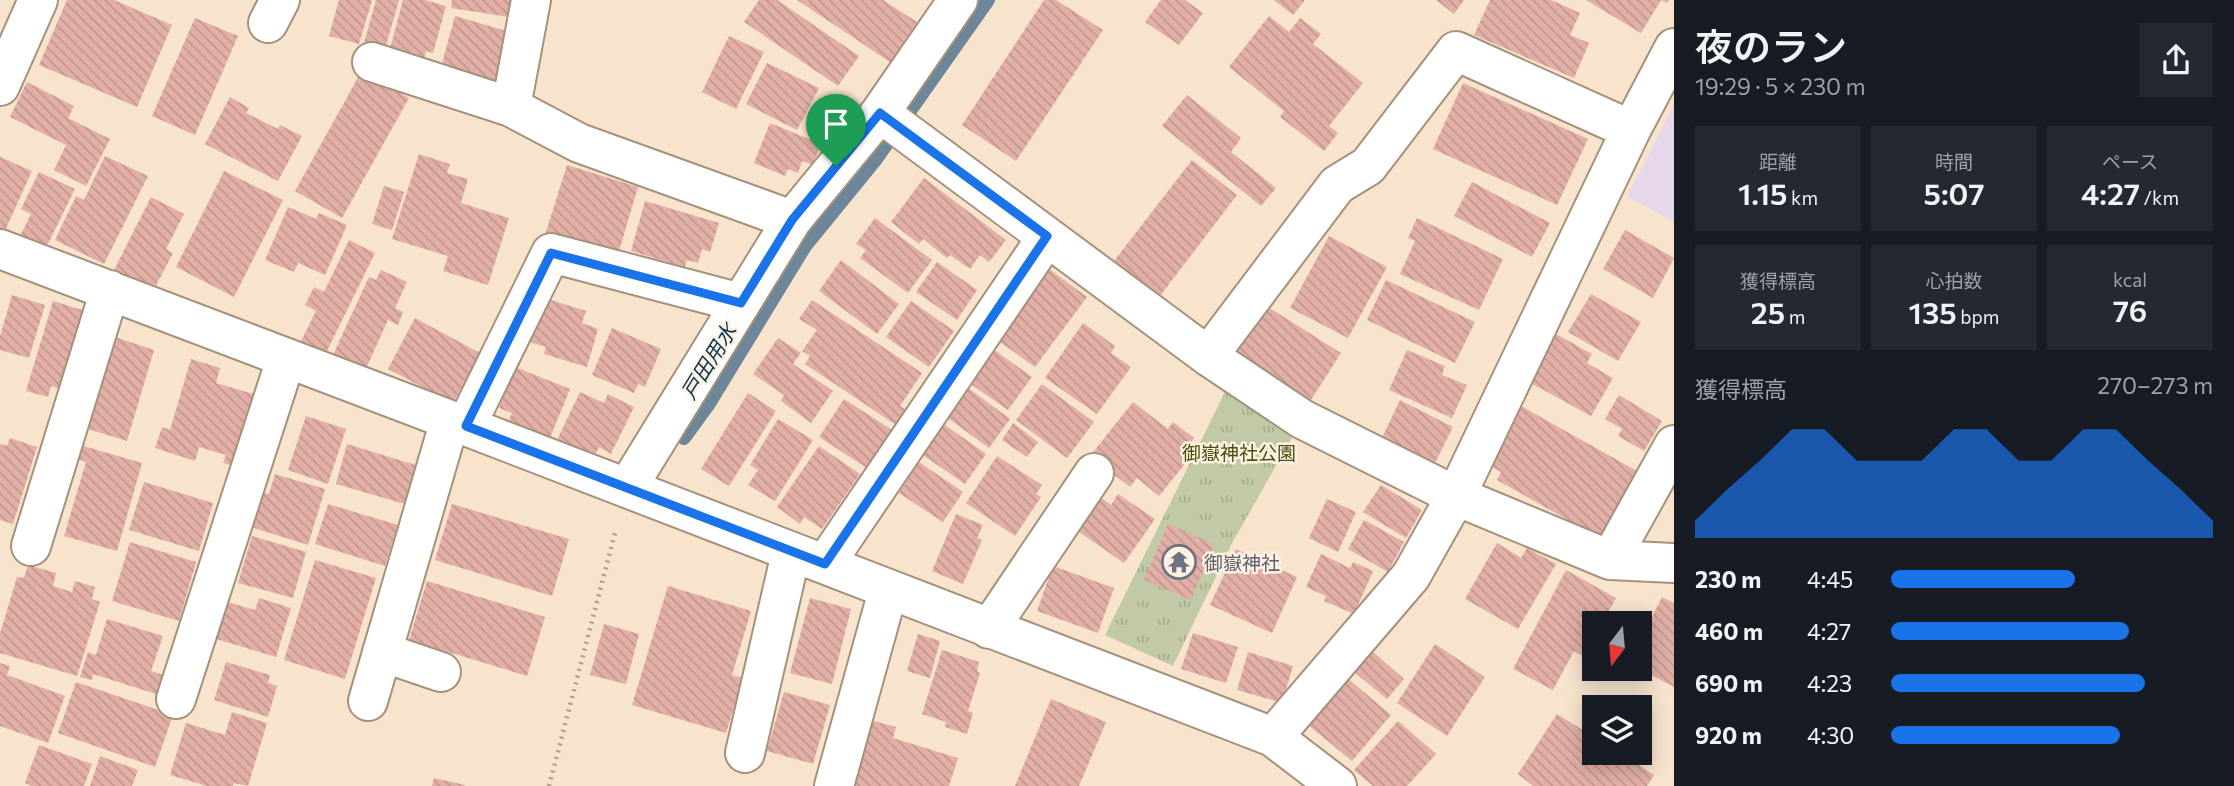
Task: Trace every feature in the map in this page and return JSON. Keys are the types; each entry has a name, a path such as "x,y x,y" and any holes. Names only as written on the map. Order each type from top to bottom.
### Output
{"street":[{"path":"0,86 38,0"},
{"path":"511,107 531,0"},
{"path":"627,488 792,220 880,113 958,0"},
{"path":"1272,737 1411,576 1456,496 1631,130 1674,48"},
{"path":"1208,356 1337,185 1368,166 1456,51 1631,130"},
{"path":"372,62 511,107 579,143 792,220"},
{"path":"880,113 1208,356 1302,419 1456,496 1610,560 1674,563"},
{"path":"745,753 808,559 1047,236"},
{"path":"368,701 458,423 551,253 741,303"},
{"path":"3,262 110,290 1272,737 1337,786"},
{"path":"32,546 110,290"},
{"path":"176,699 286,359"},
{"path":"1610,560 1674,445"},
{"path":"989,629 1094,473"},
{"path":"834,786 888,591"},
{"path":"382,652 441,672"}],"path":[{"path":"549,786 627,488"}],"shaded area":[{"path":"1674,105 1674,222 1627,196"}],"green space":[{"name":"御嶽神社公園","path":"1226,390 1293,436 1232,543 1173,666 1105,635"}],"building":[{"path":"67,0 114,0 172,25 137,107 39,65"},
{"path":"339,0 372,0 359,44 329,36"},
{"path":"376,0 399,0 385,49 364,43"},
{"path":"403,0 425,0 446,6 433,53 426,51 422,66 388,56"},
{"path":"452,0 511,0 509,17 451,8"},
{"path":"759,0 777,0 859,56 838,86 744,22"},
{"path":"797,0 883,0 917,22 890,62"},
{"path":"1044,0 1056,0 1103,30 1016,161 962,125"},
{"path":"1161,0 1185,0 1203,13 1179,45 1145,22"},
{"path":"1274,0 1305,0 1293,15"},
{"path":"1436,0 1464,0 1454,14"},
{"path":"1490,0 1551,0 1580,13 1570,35 1589,43 1574,78 1474,35"},
{"path":"1586,0 1661,0 1641,33"},
{"path":"455,16 510,32 493,90 439,74"},
{"path":"1269,16 1289,32 1300,18 1321,34 1313,44 1363,83 1329,126 1338,133 1324,151 1280,117 1284,111 1229,67"},
{"path":"195,18 238,36 195,135 152,116"},
{"path":"729,36 764,52 736,109 702,92"},
{"path":"767,63 819,88 797,130 746,104"},
{"path":"361,72 409,98 342,218 295,191"},
{"path":"27,82 74,106 68,118 110,139 86,186 54,170 66,145 10,117"},
{"path":"1463,83 1588,139 1557,205 1433,149"},
{"path":"1187,95 1241,138 1231,152 1276,188 1261,206 1162,126"},
{"path":"230,97 249,108 246,113 278,129 280,125 302,136 278,181 205,144"},
{"path":"770,123 821,144 813,165 802,161 798,173 788,169 785,176 754,163"},
{"path":"419,154 450,164 447,173 468,179 461,203 509,218 488,285 443,271 448,256 392,239"},
{"path":"105,156 148,176 104,264 55,240 76,196 84,200"},
{"path":"0,157 32,171 4,233 0,231"},
{"path":"1192,160 1237,195 1160,296 1114,261"},
{"path":"567,165 638,187 617,258 545,235"},
{"path":"224,171 283,200 234,297 176,267"},
{"path":"39,172 75,189 46,248 20,236 31,214 21,209"},
{"path":"924,178 1006,240 989,262 980,255 970,269 950,255 947,258 923,239 919,244 891,222"},
{"path":"1472,182 1550,223 1532,257 1454,216"},
{"path":"384,186 404,192 392,230 372,224"},
{"path":"151,197 184,214 166,249 173,253 152,293 113,272"},
{"path":"645,201 719,223 710,252 702,249 698,263 687,260 685,267 631,251"},
{"path":"288,207 316,219 319,213 347,225 325,275 298,263 294,272 265,260"},
{"path":"875,218 932,260 908,293 860,258 866,250 856,244"},
{"path":"1417,218 1503,259 1479,310 1400,274 1415,241 1408,238"},
{"path":"1625,230 1674,258 1653,298 1603,269"},
{"path":"1329,236 1387,267 1348,338 1290,308"},
{"path":"349,240 375,253 325,355 300,343 316,311 305,305 314,287 324,292"},
{"path":"841,260 899,304 877,334 819,291"},
{"path":"937,262 977,290 957,320 916,292"},
{"path":"1045,266 1087,297 1035,367 993,337"},
{"path":"381,270 407,282 395,308 403,312 398,325 388,320 364,373 331,359 369,277 376,280"},
{"path":"1386,280 1475,322 1455,363 1367,320"},
{"path":"1591,294 1641,322 1618,361 1568,332"},
{"path":"12,295 45,305 29,358 0,350 0,336"},
{"path":"545,298 586,311 582,323 598,329 587,367 544,354 546,347 530,342"},
{"path":"812,300 922,373 900,406 910,412 899,427 805,364 810,356 802,351 817,330 799,319"},
{"path":"53,301 89,312 65,391 51,386 48,397 26,391"},
{"path":"911,301 954,331 929,367 886,337"},
{"path":"1265,305 1341,353 1311,400 1236,352"},
{"path":"415,318 480,353 453,403 388,369"},
{"path":"1083,323 1115,346 1111,353 1131,367 1097,414 1045,378"},
{"path":"612,328 661,349 645,387 638,384 634,393 592,375"},
{"path":"103,333 154,350 127,441 75,425"},
{"path":"1556,334 1592,354 1587,363 1613,378 1591,416 1529,382"},
{"path":"778,338 801,353 793,364 833,391 811,423 781,401 784,395 753,374"},
{"path":"986,344 1032,377 1008,410 962,378"},
{"path":"1407,350 1445,366 1442,375 1467,385 1452,418 1389,390"},
{"path":"191,359 220,368 216,383 260,396 239,467 223,463 226,455 199,447 195,461 155,448 162,427 170,430"},
{"path":"515,367 570,389 550,438 509,420 512,413 499,408"},
{"path":"1042,384 1094,422 1067,458 1016,420"},
{"path":"967,387 1010,419 989,448 945,416"},
{"path":"580,392 604,403 608,394 634,407 611,454 599,447 593,458 557,440"},
{"path":"748,393 776,411 729,486 701,469"},
{"path":"1619,395 1662,421 1644,451 1618,436 1622,429 1605,419"},
{"path":"844,399 892,430 867,468 819,437"},
{"path":"1400,400 1453,427 1434,465 1381,440"},
{"path":"1133,402 1168,429 1173,422 1194,438 1182,455 1188,460 1159,496 1137,478 1130,487 1090,456"},
{"path":"1521,406 1637,471 1600,538 1497,480 1501,472 1488,465"},
{"path":"306,416 346,429 328,484 288,470"},
{"path":"778,419 813,440 775,501 748,485 758,470 750,465"},
{"path":"938,420 986,454 965,484 917,451"},
{"path":"1013,423 1038,442 1027,457 1002,440"},
{"path":"10,438 37,447 13,524 0,520 0,444 7,446"},
{"path":"73,443 142,463 117,551 64,536 86,462 69,456"},
{"path":"347,444 419,466 408,505 336,484"},
{"path":"819,446 860,474 822,529 804,517 800,524 777,507"},
{"path":"997,456 1042,485 1036,494 1041,497 1015,536 966,503"},
{"path":"919,462 963,492 943,522 899,493"},
{"path":"275,474 325,489 308,545 248,526 259,491 269,494"},
{"path":"144,482 213,503 199,551 129,530"},
{"path":"1381,485 1422,510 1406,538 1363,512"},
{"path":"1095,493 1111,505 1118,494 1155,519 1124,563 1072,527"},
{"path":"1327,499 1356,512 1338,552 1309,538"},
{"path":"328,504 398,525 385,566 315,544"},
{"path":"452,504 569,539 552,596 435,560"},
{"path":"956,514 983,525 977,538 982,540 963,584 932,571"},
{"path":"1364,520 1404,542 1388,572 1348,549"},
{"name":"御嶽神社","path":"1168,524 1214,544 1191,600 1144,580"},
{"path":"252,536 306,552 293,598 238,583"},
{"path":"130,542 196,562 179,621 112,601"},
{"path":"1497,543 1521,558 1527,548 1556,564 1518,629 1465,599"},
{"path":"1236,549 1297,577 1272,633 1210,605"},
{"path":"1321,554 1350,568 1353,562 1373,571 1354,614 1324,601 1326,596 1306,587"},
{"path":"315,560 376,578 345,679 284,660"},
{"path":"28,565 56,573 53,586 72,592 75,581 95,587 92,599 100,602 77,676 0,653 0,634 17,577 24,578"},
{"path":"1053,566 1114,588 1098,633 1037,611"},
{"path":"1566,570 1616,598 1609,611 1582,611 1582,656 1574,651 1553,690 1513,669"},
{"path":"427,581 545,617 527,676 409,640"},
{"path":"668,586 751,611 732,675 743,678 726,733 632,705"},
{"path":"1662,597 1674,603 1674,687 1652,675 1652,617"},
{"path":"259,598 291,608 276,657 213,638 224,601 255,610"},
{"path":"810,598 851,609 832,684 790,673"},
{"path":"107,619 163,636 151,671 163,675 156,694 93,674 92,680 80,677 88,652 96,655"},
{"path":"604,624 639,634 626,684 590,675"},
{"path":"1193,633 1238,647 1226,683 1181,669"},
{"path":"918,634 940,641 930,678 907,671"},
{"path":"1435,644 1485,677 1447,736 1397,703"},
{"path":"942,650 979,662 977,671 980,673 968,711 973,713 967,734 945,727 946,722 922,714"},
{"path":"1372,651 1404,679 1387,699 1354,672"},
{"path":"1248,652 1293,666 1282,703 1237,690"},
{"path":"226,662 270,675 268,683 277,686 268,717 214,700"},
{"path":"0,663 10,666 7,675 65,696 48,743 0,726"},
{"path":"1346,677 1391,715 1352,761 1307,724"},
{"path":"76,682 173,715 155,767 58,733"},
{"path":"784,692 830,705 813,764 767,751"},
{"path":"1051,699 1106,722 1079,786 1015,786"},
{"path":"232,712 267,723 248,786 234,783 233,786 207,786 170,775 186,723 225,735"},
{"path":"1557,714 1582,730 1582,765 1639,765 1654,775 1647,786 1533,786 1518,774"},
{"path":"867,719 896,727 893,738 958,758 949,786 847,786"},
{"path":"1398,721 1436,754 1407,786 1373,786 1354,770"},
{"path":"39,745 92,764 84,786 32,786 25,783"},
{"path":"100,756 138,770 132,786 90,786"},
{"path":"434,778 465,785 432,786"}],"waterway":[{"name":"戸田用水","path":"684,438 708,405 805,246 876,159 988,0"}],"place":[{"name":"御嶽神社","path":"1179,562"}],"route":[{"path":"880,113 1047,236 825,564 466,426 551,253 741,303 792,220 836,166 880,113"}]}
